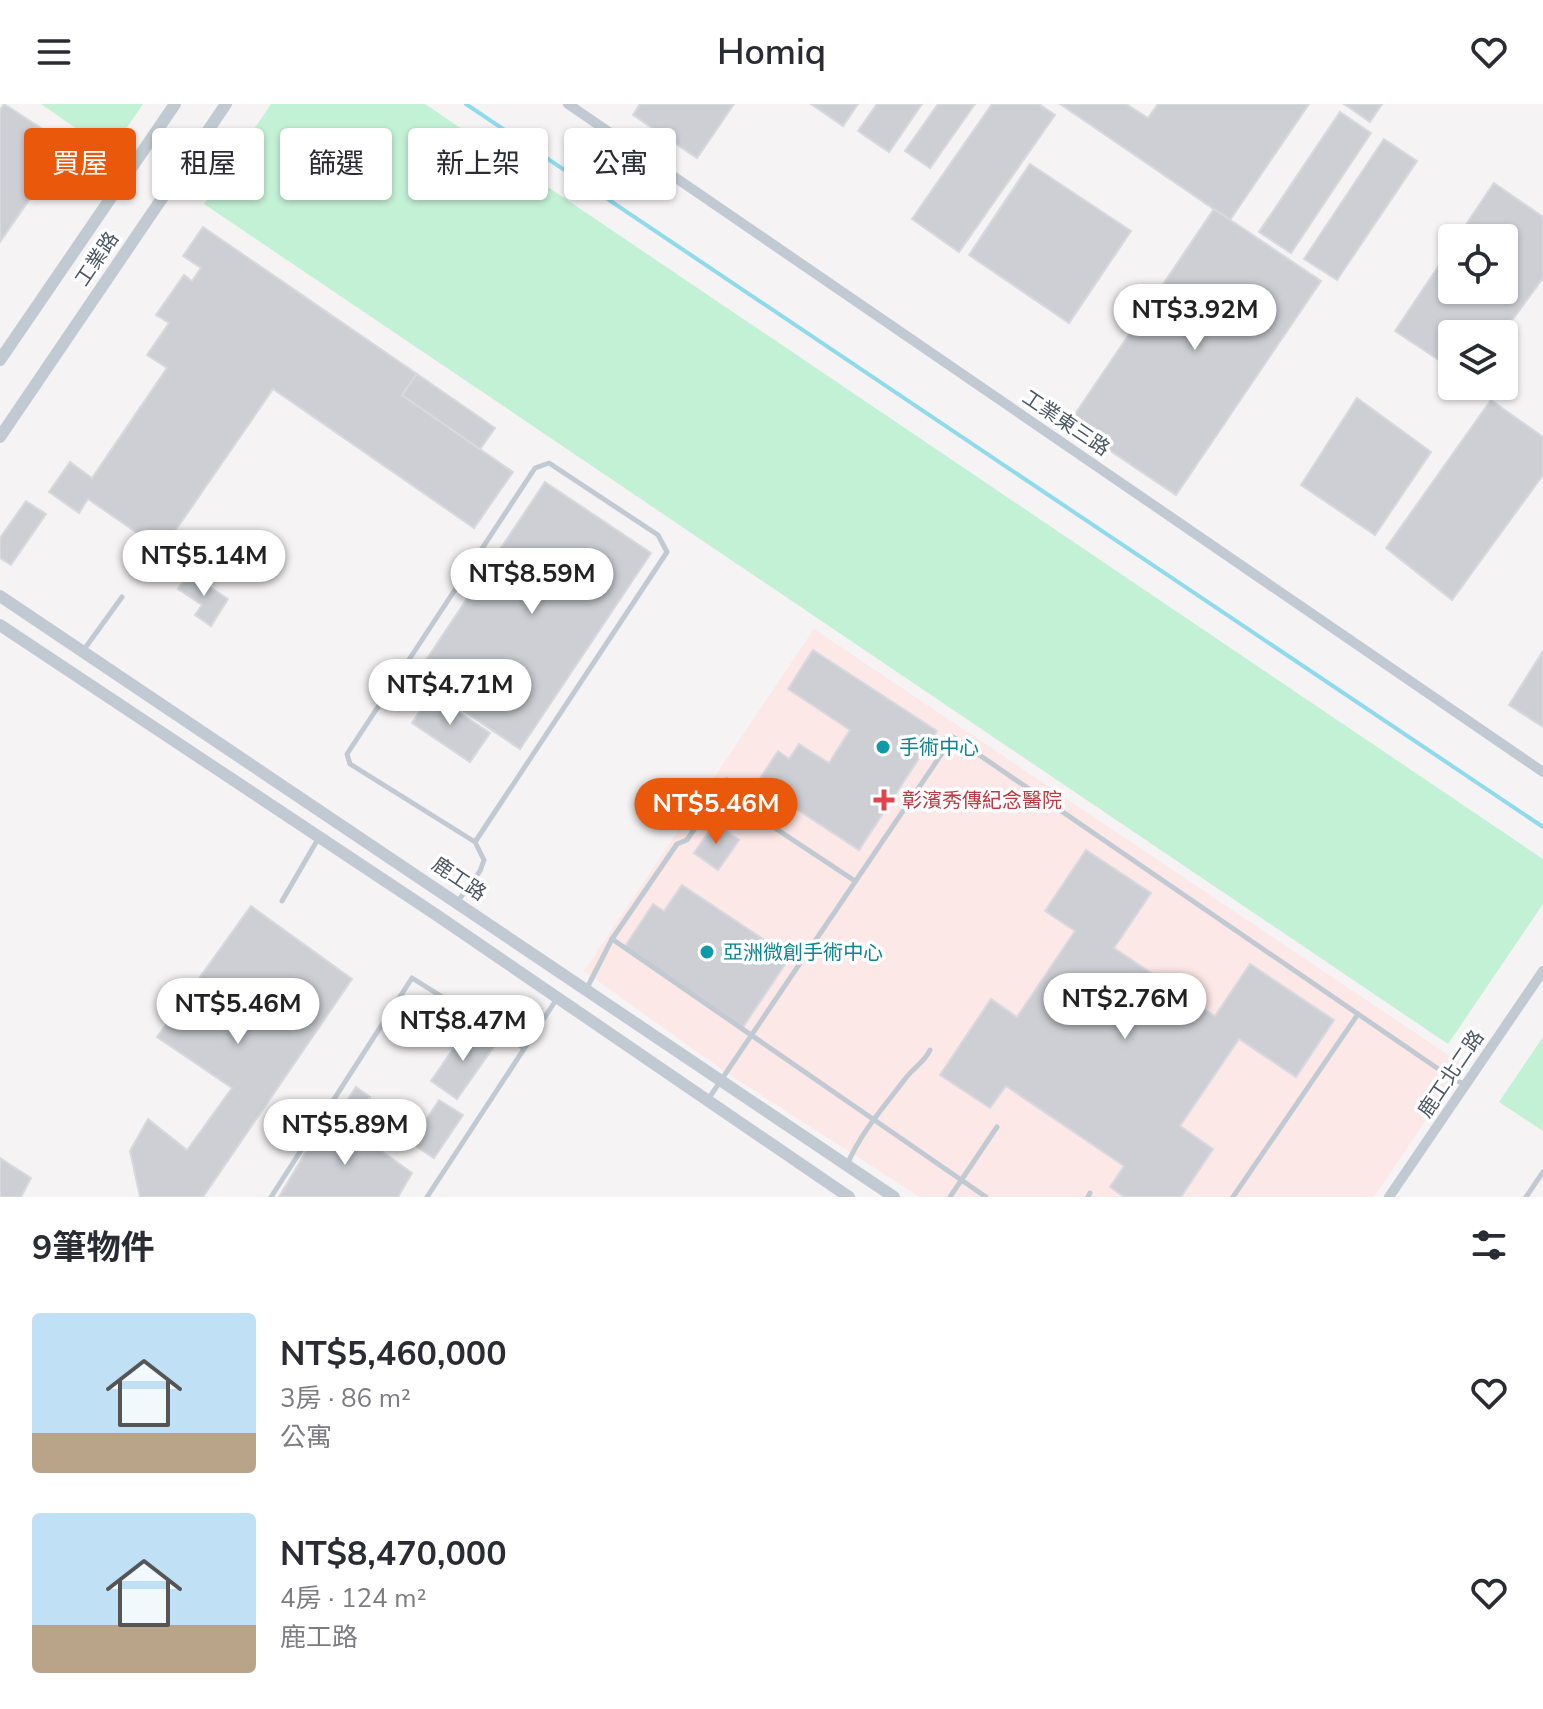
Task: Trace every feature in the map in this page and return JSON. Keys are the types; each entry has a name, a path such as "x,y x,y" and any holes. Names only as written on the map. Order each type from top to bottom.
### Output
{"street":[{"name":"工業路","path":"0,360 175,104"},
{"name":"工業路","path":"0,437 226,104"},
{"name":"工業東三路","path":"568,104 1543,772"},
{"name":"鹿工路","path":"0,596 894,1197"},
{"name":"鹿工路","path":"0,625 558,997 849,1197"},
{"name":"鹿工北二路","path":"1389,1197 1543,971"}],"lane":[{"path":"457,902 480,871 484,860 475,842 350,764 347,754 535,468 549,463 658,535 667,552 475,842"},
{"path":"83,651 122,597"},
{"path":"707,1101 953,737 1465,1085"},
{"path":"587,988 612,939 677,844 687,840 727,780"},
{"path":"719,791 855,881"},
{"path":"282,901 319,837"},
{"path":"612,939 986,1197"},
{"path":"271,1197 412,978 524,1048"},
{"path":"427,1197 558,997"},
{"path":"1233,1197 1358,1014"},
{"path":"847,1165 872,1120 908,1075 926,1059 930,1050"},
{"path":"950,1197 997,1127"},
{"path":"1526,1197 1543,1172"}],"shaded area":[{"name":"彰濱秀傳紀念醫院","path":"814,629 1463,1065 1374,1197 920,1197 727,1073 584,971"}],"green space":[{"path":"41,104 143,104 126,128 76,128"},
{"path":"271,104 425,104 461,128 408,128 408,200 548,200 548,187 1543,859 1543,904 1448,1044 204,204 207,200 264,200 264,128 255,128"},
{"path":"1543,1037 1543,1131 1499,1102"}],"building":[{"path":"4,104 41,128 24,128 24,200 29,200 0,242 0,110"},
{"path":"640,104 734,104 697,158 676,144 676,128 652,128 633,115"},
{"path":"811,104 858,104 843,126"},
{"path":"877,104 922,104 889,152 858,131"},
{"path":"938,104 975,104 930,168 905,151"},
{"path":"992,104 1039,104 1055,115 959,252 912,219"},
{"path":"1060,104 1126,104 1148,118 1158,104 1309,104 1230,220"},
{"path":"1344,104 1382,104 1370,122"},
{"path":"1340,112 1371,133 1291,253 1259,232"},
{"path":"1384,139 1417,161 1337,280 1304,259"},
{"path":"1030,164 1131,231 1069,323 969,255"},
{"path":"1494,183 1543,217 1543,278 1512,320 1438,320 1438,360 1395,331 1438,267 1438,304 1518,304 1518,224 1466,224"},
{"path":"1214,209 1321,281 1176,495 1069,423"},
{"path":"203,227 417,374 402,395 513,472 474,528 273,389 162,550 88,499 79,513 49,492 70,462 92,478 167,368 147,355 169,323 156,315 184,275 192,281 201,268 183,256"},
{"path":"417,374 495,428 480,449 402,395"},
{"path":"1357,398 1431,452 1375,535 1301,485"},
{"path":"1491,400 1543,437 1543,475 1452,600 1386,548"},
{"path":"545,482 651,553 520,749 414,678"},
{"path":"26,501 46,514 11,565 0,558 0,538"},
{"path":"189,573 228,599 211,626 195,615 202,605 178,589"},
{"name":"手術中心","path":"813,650 937,731 859,850 757,783 778,751 789,759 799,744 829,763 850,730 788,689"},
{"path":"1543,651 1543,727 1509,705"},
{"path":"426,690 490,733 470,762 412,723 422,708 417,705"},
{"path":"715,823 739,840 718,870 694,853"},
{"name":"彰濱秀傳紀念醫院","path":"1086,850 1151,893 1114,948 1215,1016 1250,964 1334,1020 1296,1077 1239,1039 1180,1126 1213,1149 1181,1197 1124,1197 1110,1187 1124,1166 1006,1086 990,1108 940,1075 991,999 1017,1017 1075,931 1045,911"},
{"name":"亞洲微創手術中心","path":"682,885 790,957 743,1027 624,948 653,904 664,911"},
{"path":"251,906 352,979 203,1197 140,1197 130,1151 148,1119 187,1150 232,1088 157,1037"},
{"path":"469,1026 495,1045 457,1099 431,1081"},
{"path":"356,1087 370,1097 355,1118 342,1108"},
{"path":"439,1100 463,1115 434,1158 411,1143"},
{"path":"389,1103 408,1116 391,1141 372,1129"},
{"path":"329,1113 412,1173 398,1197 279,1197"},
{"path":"0,1158 31,1178 21,1197 0,1197"}],"waterway":[{"path":"466,104 1543,827"}],"place":[{"name":"手術中心","path":"883,747"},
{"name":"彰濱秀傳紀念醫院","path":"884,800"},
{"name":"亞洲微創手術中心","path":"707,952"}]}
